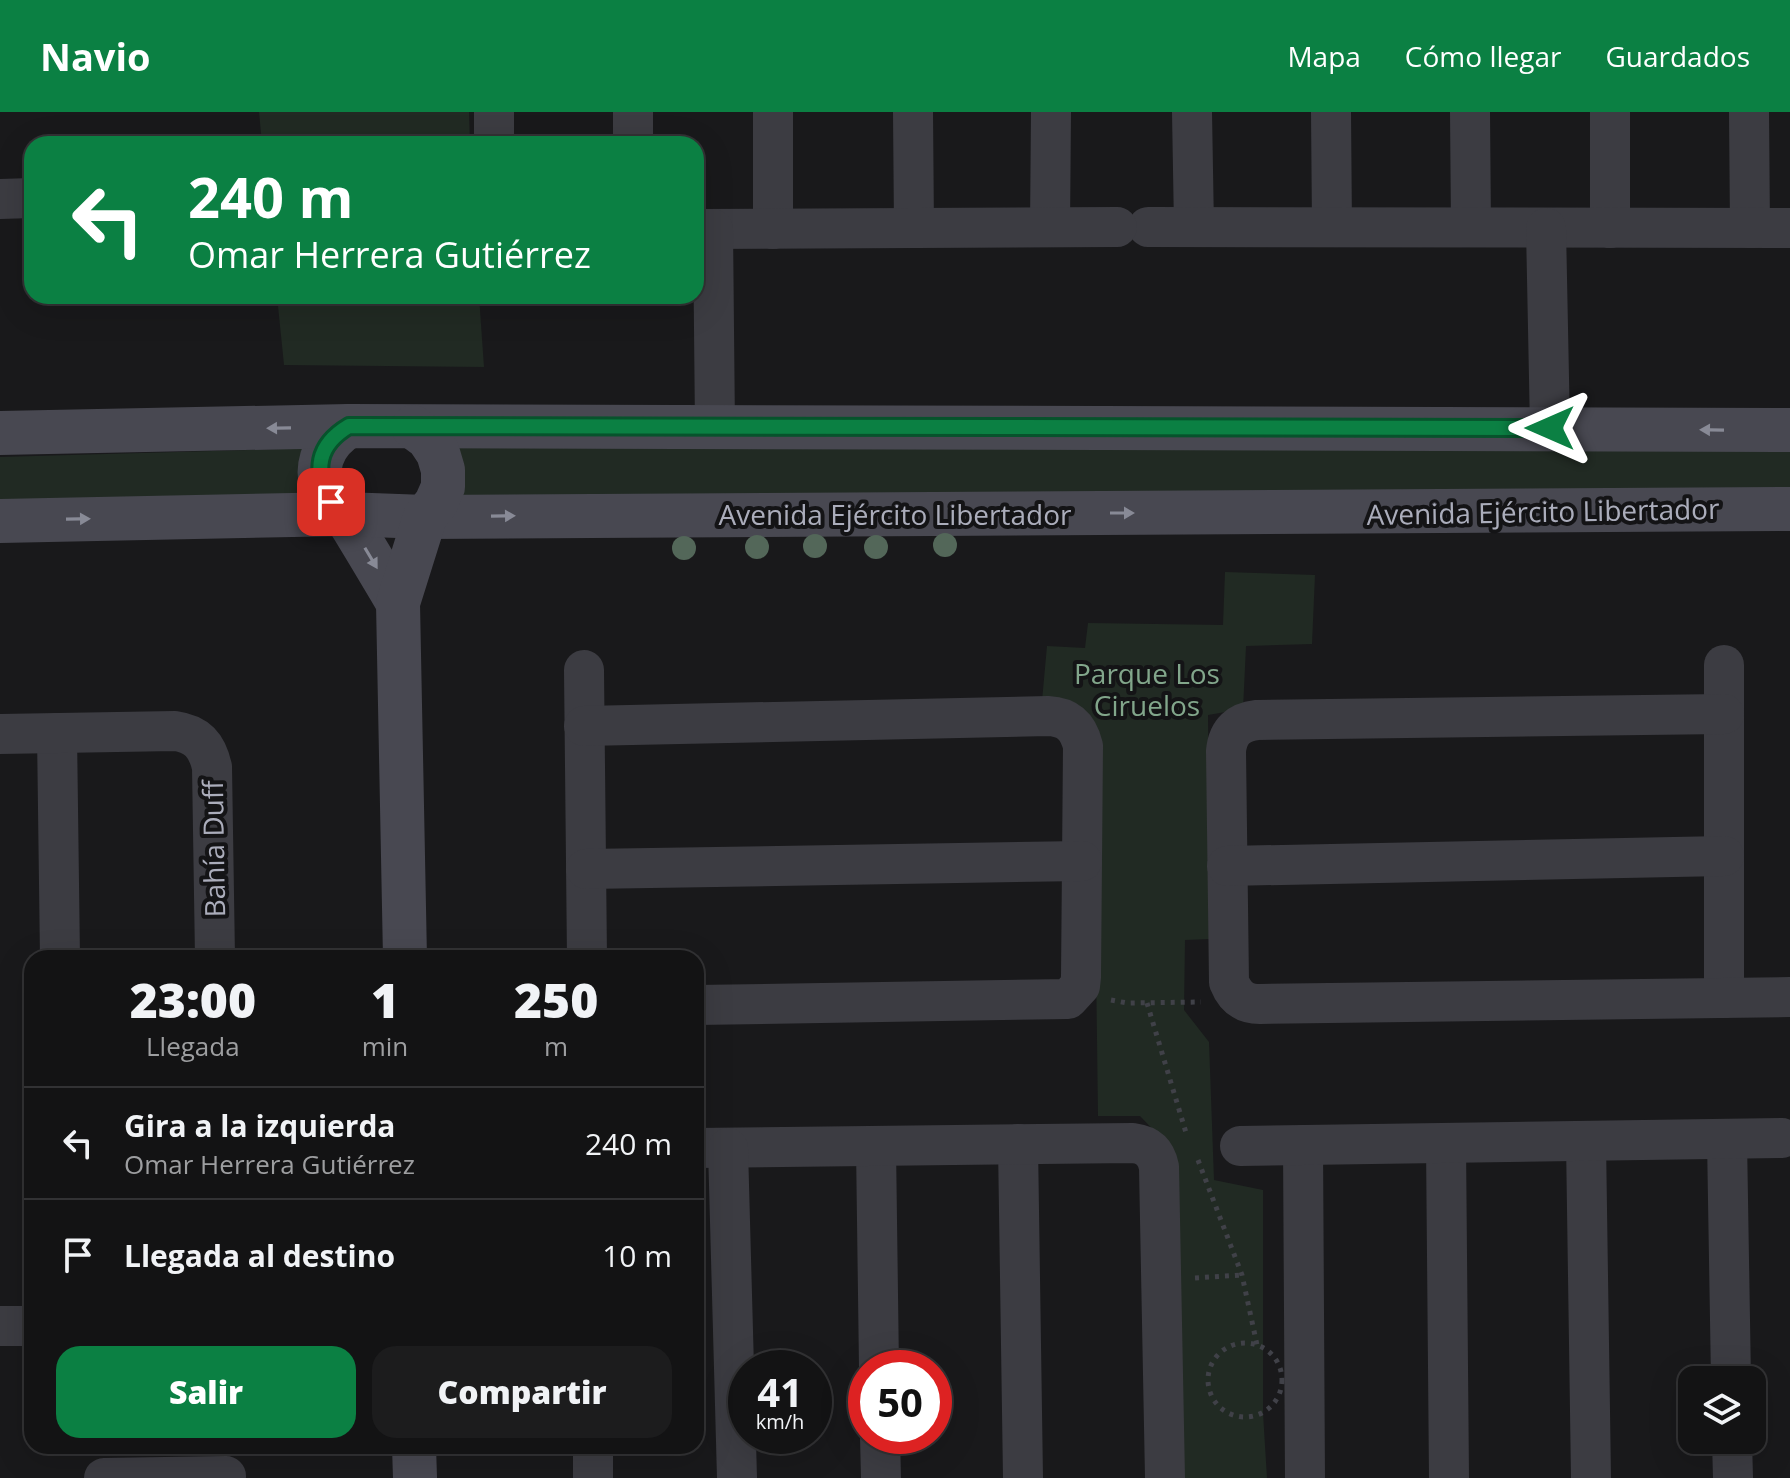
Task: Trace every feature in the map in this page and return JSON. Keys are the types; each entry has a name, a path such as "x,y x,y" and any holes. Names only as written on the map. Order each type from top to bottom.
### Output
{"main road":[{"path":"0,433 349,426 1790,430"},
{"path":"349,426 329,441 323,452 319,469 322,487 331,502 344,514 398,603"},
{"path":"405,950 398,603 425,517 443,487 443,470 438,453 428,438 413,427"},
{"name":"Avenida Ejército Libertador","path":"0,521 344,514 425,517 1790,509"},
{"path":"414,1454 415,1478"}],"street":[{"path":"494,112 494,136"},
{"path":"633,112 633,136"},
{"path":"773,112 773,229"},
{"path":"913,112 914,228"},
{"path":"1050,227 1051,112"},
{"path":"1192,112 1194,227"},
{"path":"1331,112 1332,227"},
{"path":"1470,112 1471,227"},
{"path":"1610,112 1610,228"},
{"path":"1749,112 1750,228"},
{"path":"0,199 24,198"},
{"path":"1546,228 1550,428"},
{"path":"715,428 704,229 1790,228"},
{"path":"1724,665 1724,998"},
{"path":"584,670 587,950"},
{"path":"1724,714 1249,721 1234,729 1227,743 1229,982 1244,1001 1260,1004 1790,997"},
{"path":"584,726 1057,716 1074,725 1080,734 1083,746 1081,977 1075,993 1068,999 704,1005"},
{"name":"Bahía Duff","path":"57,733 175,731 194,736 202,743 212,767 215,950"},
{"path":"0,734 57,733 60,950"},
{"path":"1227,866 1724,856"},
{"path":"586,869 1082,861"},
{"path":"1240,1146 1782,1138"},
{"path":"1727,1139 1731,1366"},
{"path":"1586,1141 1591,1478"},
{"path":"737,1478 712,1148 1133,1143 1149,1148 1159,1167 1165,1478"},
{"path":"1446,1143 1449,1478"},
{"path":"1018,1144 1023,1478"},
{"path":"1303,1145 1305,1478"},
{"path":"876,1146 879,1350"},
{"path":"0,1326 24,1326"},
{"path":"593,1454 593,1478"},
{"path":"880,1454 881,1478"},
{"path":"1732,1454 1733,1478"},
{"path":"104,1478 226,1467"}],"path":[{"path":"1075,993 1127,1003 1219,1002 1237,996"},
{"path":"1147,1003 1189,1143"},
{"path":"1193,1151 1242,1275 1257,1345 1270,1352 1282,1377 1281,1391 1274,1404 1263,1413 1244,1418 1231,1416 1212,1399 1208,1373 1221,1351 1232,1345 1257,1345"},
{"path":"1161,1280 1242,1275"}],"green space":[{"path":"259,112 469,112 470,136 261,136"},
{"path":"278,304 480,304 484,367 284,365"},
{"path":"1790,440 1790,496 449,497 449,441"},
{"path":"313,448 319,496 0,500 0,457"},
{"name":"Parque Los Ciruelos","path":"1225,572 1315,575 1312,644 1246,646 1243,709 1208,715 1210,939 1185,940 1184,1010 1209,1042 1214,1180 1263,1190 1263,1413 1267,1478 1172,1478 1165,1142 1140,1116 1098,1116 1093,734 1075,705 1062,701 1042,701 1047,646 1085,648 1088,623 1223,625"}],"route":[{"path":"331,502 322,487 319,469 323,452 329,441 349,426 1550,428"}]}
